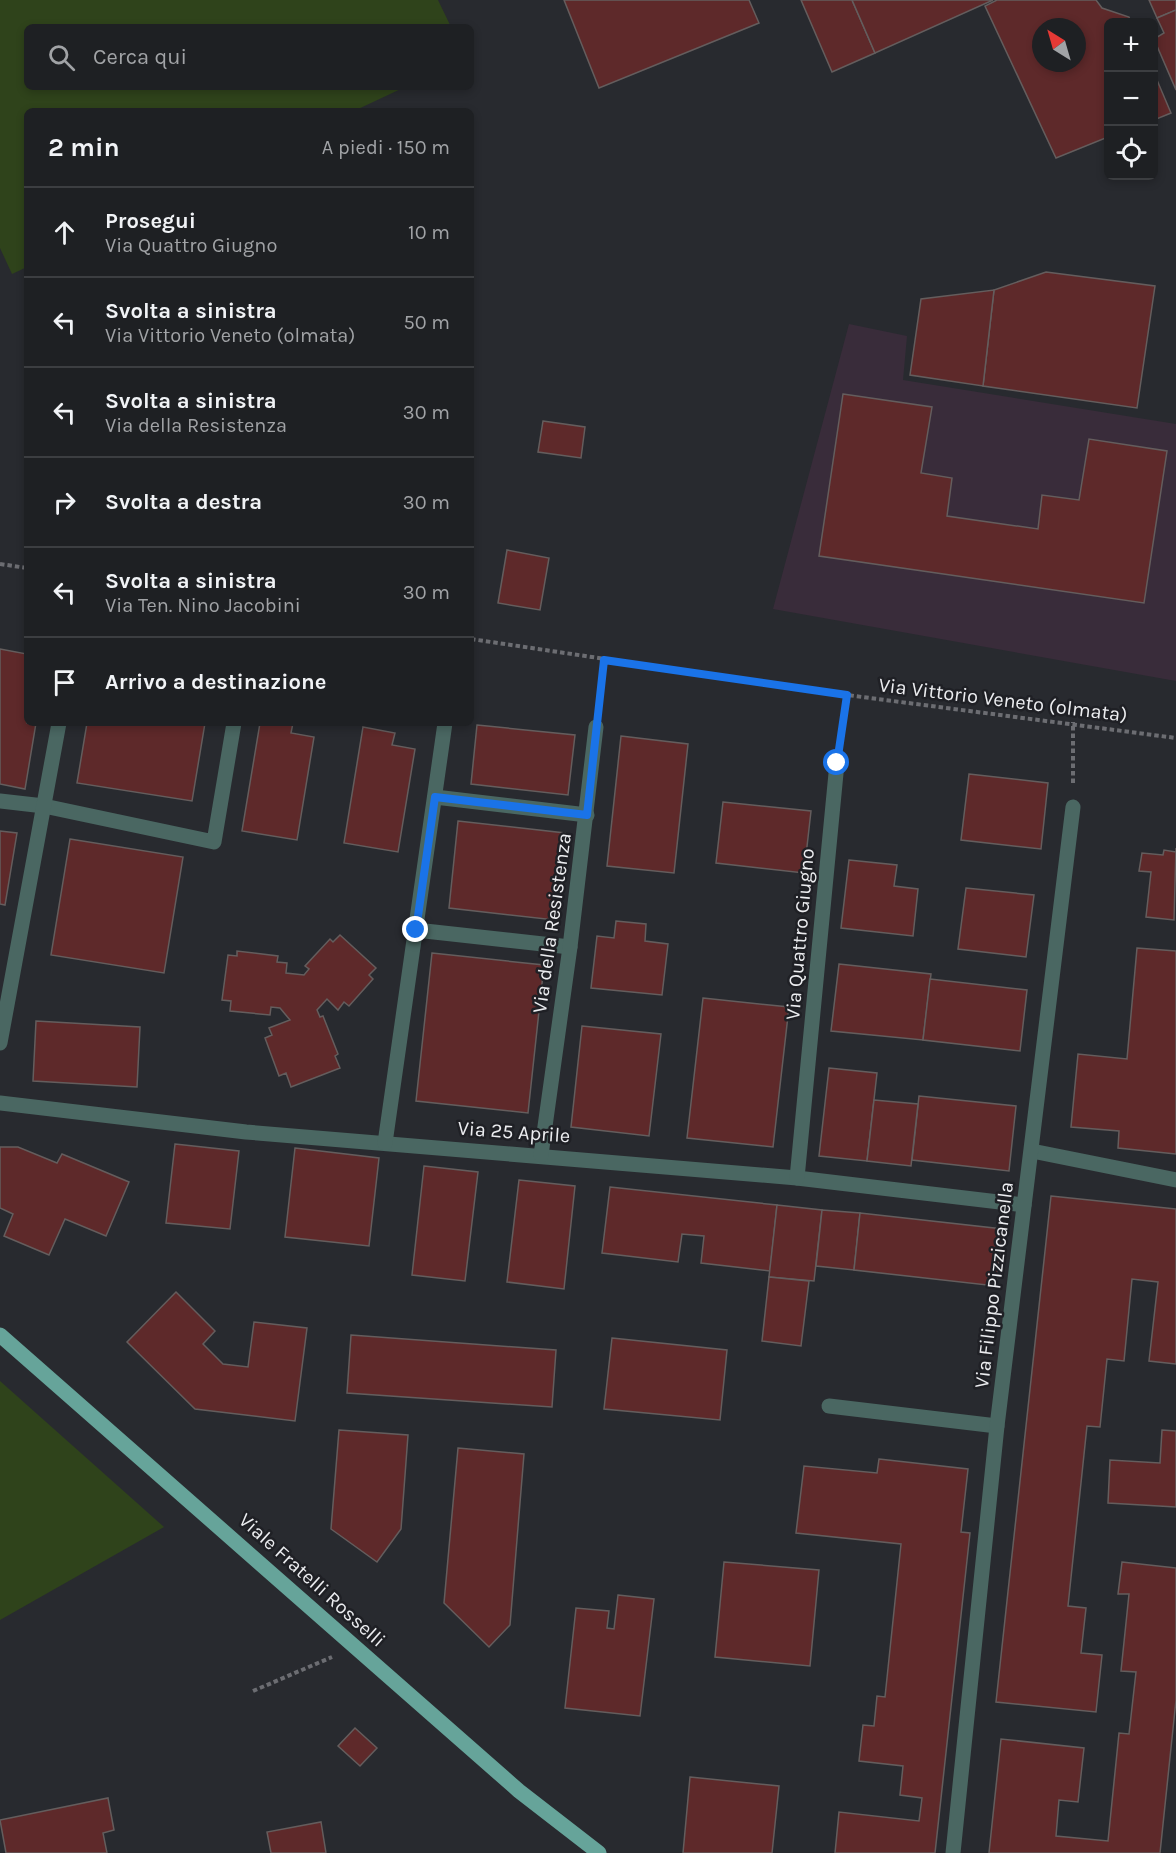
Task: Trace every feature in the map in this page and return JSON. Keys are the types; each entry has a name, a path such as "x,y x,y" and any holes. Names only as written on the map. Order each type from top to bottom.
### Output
{"main road":[{"name":"Viale Fratelli Rosselli","path":"0,1335 519,1791 599,1853"}],"street":[{"path":"0,1043 58,726"},
{"path":"0,801 44,806 214,842 233,726"},
{"path":"385,1143 445,726"},
{"name":"Via della Resistenza","path":"541,1155 587,815 596,727"},
{"name":"Via Quattro Giugno","path":"797,1178 837,763"},
{"path":"435,797 587,815"},
{"name":"Via Filippo Pizzicanella","path":"952,1853 997,1426 1073,807"},
{"path":"416,930 570,947"},
{"name":"Via 25 Aprile","path":"0,1103 141,1121 797,1178 1024,1204"},
{"path":"1032,1151 1176,1180"},
{"path":"830,1406 997,1426"}],"path":[{"path":"0,564 24,568"},
{"name":"Via Vittorio Veneto (olmata)","path":"474,639 847,695 1073,722 1176,738"},
{"path":"596,727 604,660"},
{"path":"837,763 847,695"},
{"path":"1073,722 1073,807"},
{"path":"253,1691 356,1647"}],"shaded area":[{"path":"849,324 907,336 903,380 1176,424 1176,681 773,609"}],"green space":[{"path":"0,0 438,0 450,24 24,24 24,90 399,90 360,108 24,108 24,268 12,274 0,248"},
{"path":"0,1381 164,1527 0,1620"}],"building":[{"path":"564,0 749,0 759,23 599,88"},
{"path":"801,0 852,0 875,53 832,72"},
{"path":"852,0 993,0 875,53"},
{"path":"997,0 1096,0 1102,8 1129,18 1104,18 1104,139 1056,158 985,6"},
{"path":"1149,0 1176,0 1176,10 1157,18"},
{"path":"1176,10 1176,90 1158,48 1158,37 1164,33 1157,18"},
{"path":"1158,82 1171,113 1158,118"},
{"path":"1046,272 1155,286 1137,408 983,386 994,290"},
{"path":"994,290 983,386 910,375 921,299"},
{"path":"843,394 932,407 921,473 952,478 947,516 1038,529 1042,495 1079,500 1089,439 1167,451 1144,603 819,556"},
{"path":"543,421 585,427 581,458 538,452"},
{"path":"507,550 549,558 540,610 498,603"},
{"path":"0,649 24,653 24,726 36,726 25,789 0,784"},
{"path":"477,725 575,735 568,795 471,784"},
{"path":"86,726 204,726 192,801 77,783"},
{"path":"260,726 292,726 291,733 314,737 297,840 242,831"},
{"path":"363,727 395,733 392,745 415,749 398,852 344,843"},
{"path":"621,736 688,744 674,873 607,866"},
{"path":"969,774 1048,783 1041,849 961,840"},
{"path":"723,802 811,811 804,873 716,863"},
{"path":"458,821 565,833 555,920 449,908"},
{"path":"0,831 17,833 5,905 0,904"},
{"path":"70,839 183,857 164,973 51,955"},
{"path":"1164,850 1176,852 1174,920 1146,917 1151,872 1139,871 1142,853 1163,855"},
{"path":"849,860 897,865 894,886 918,889 913,936 841,928"},
{"path":"966,888 1034,895 1026,957 958,949"},
{"path":"616,921 646,924 645,941 668,944 662,995 591,988 597,936 614,938"},
{"path":"340,935 376,968 369,975 373,979 349,1006 344,1002 338,1010 327,999 317,1010 320,1017 323,1016 338,1054 335,1056 340,1068 291,1087 286,1073 279,1076 265,1038 272,1035 269,1028 290,1020 280,1008 271,1007 270,1015 230,1011 231,1001 222,1000 228,955 237,956 237,951 278,956 277,962 287,963 286,973 304,975 309,969 305,966 330,939 333,942"},
{"path":"1137,948 1176,951 1176,1154 1118,1148 1119,1131 1071,1127 1078,1054 1127,1059"},
{"path":"432,953 544,965 528,1113 416,1101"},
{"path":"839,964 931,974 923,1040 831,1031"},
{"path":"930,979 1027,990 1020,1051 923,1040"},
{"path":"703,998 789,1007 773,1147 687,1138"},
{"path":"36,1021 140,1027 137,1087 33,1081"},
{"path":"582,1026 661,1034 649,1136 571,1127"},
{"path":"829,1068 877,1073 867,1161 819,1156"},
{"path":"919,1096 1016,1106 1009,1171 912,1160"},
{"path":"874,1100 918,1104 911,1166 867,1161"},
{"path":"175,1144 239,1151 230,1229 166,1223"},
{"path":"0,1147 18,1147 57,1163 62,1154 129,1182 106,1236 65,1219 49,1255 4,1236 13,1214 0,1208"},
{"path":"295,1148 379,1158 369,1246 285,1237"},
{"path":"424,1166 478,1172 465,1281 412,1275"},
{"path":"519,1180 575,1186 564,1289 507,1282"},
{"path":"610,1187 777,1205 770,1271 701,1263 704,1236 682,1234 678,1262 602,1253"},
{"path":"1051,1196 1176,1209 1176,1364 1149,1361 1158,1282 1132,1279 1124,1361 1107,1359 1100,1427 1087,1426 1068,1606 1086,1608 1081,1653 1102,1655 1096,1712 996,1702"},
{"path":"777,1205 822,1210 814,1281 769,1277"},
{"path":"822,1210 860,1213 854,1270 816,1266"},
{"path":"860,1213 1003,1229 996,1286 854,1270"},
{"path":"769,1277 809,1281 801,1346 762,1341"},
{"path":"176,1292 215,1331 203,1344 223,1364 248,1367 254,1322 307,1328 295,1421 195,1409 127,1342"},
{"path":"351,1335 556,1350 552,1407 347,1393"},
{"path":"612,1338 727,1350 720,1420 604,1409"},
{"path":"339,1430 408,1435 401,1529 377,1562 331,1529"},
{"path":"1162,1430 1176,1431 1176,1507 1108,1503 1110,1460 1160,1463"},
{"path":"458,1448 524,1454 510,1625 489,1647 444,1603"},
{"path":"879,1459 968,1469 961,1532 970,1533 935,1853 835,1853 839,1812 919,1821 922,1798 900,1795 903,1766 859,1761 863,1725 874,1726 877,1696 885,1697 901,1544 796,1533 804,1466 877,1473"},
{"path":"724,1562 819,1570 810,1666 715,1657"},
{"path":"1122,1562 1176,1568 1176,1700 1160,1853 989,1853 1001,1739 1084,1748 1078,1802 1059,1800 1056,1836 1108,1841 1119,1733 1129,1734 1136,1672 1121,1671 1129,1594 1118,1594"},
{"path":"618,1595 654,1599 640,1716 565,1708 576,1608 609,1611 607,1628 614,1629"},
{"path":"355,1728 377,1748 360,1766 338,1746"},
{"path":"690,1777 779,1786 772,1853 683,1853"},
{"path":"108,1798 114,1830 103,1833 107,1853 6,1853 0,1820"},
{"path":"321,1822 326,1853 271,1853 267,1832"}],"route":[{"path":"416,930 435,797 587,815 604,660 847,695 837,763"}]}
